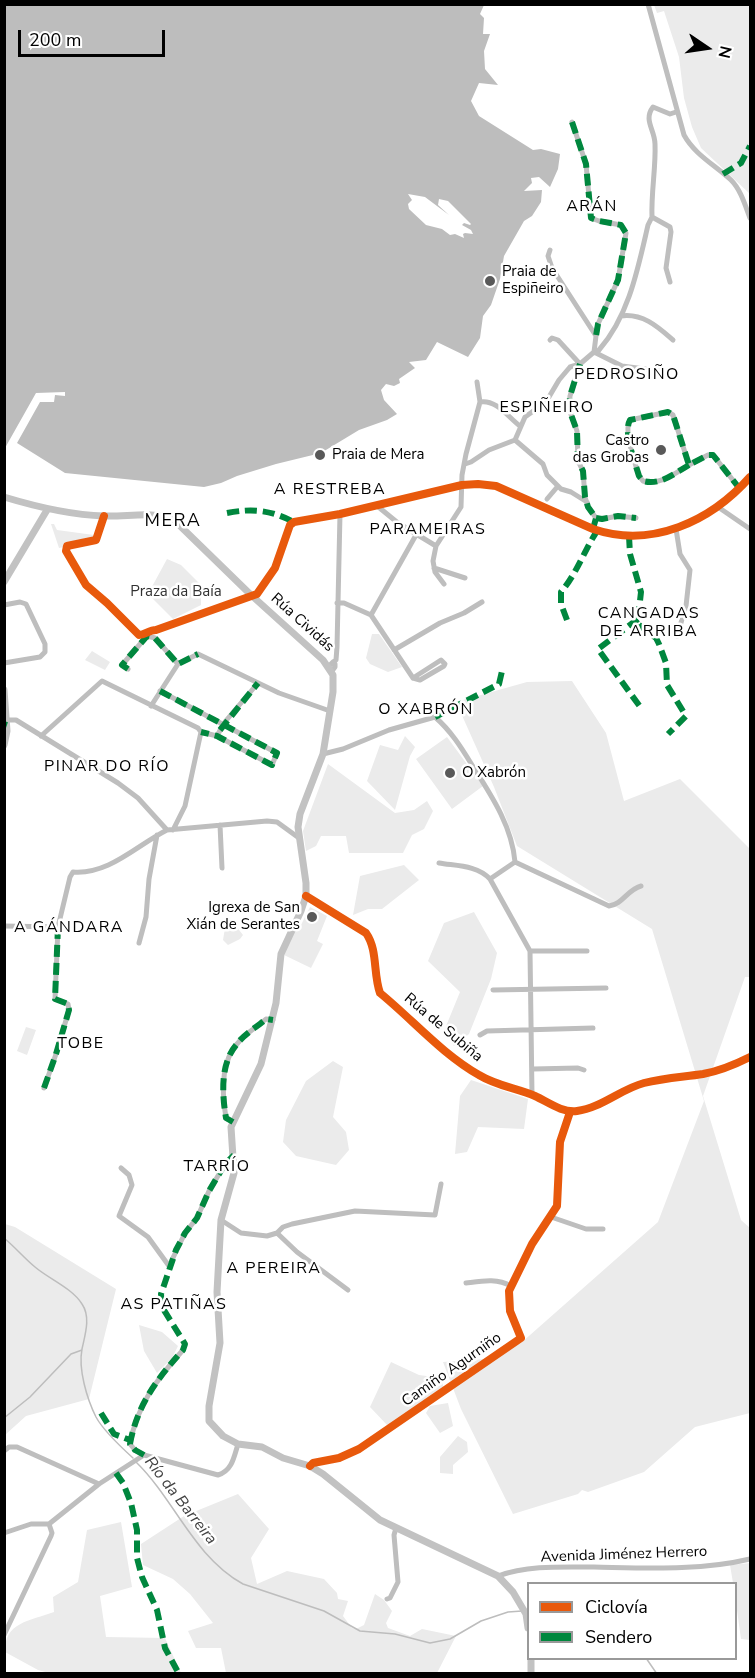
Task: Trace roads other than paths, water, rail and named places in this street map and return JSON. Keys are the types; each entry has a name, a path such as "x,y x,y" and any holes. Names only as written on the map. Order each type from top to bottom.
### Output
{"main road":[{"path":"4,497 47,510 104,516"},
{"path":"4,582 47,510"},
{"name":"Rúa Cividás","path":"104,516 161,515 173,519 250,594 331,666"},
{"path":"331,666 334,682 323,754 300,814 299,838 306,896 302,911 281,954 273,1020 261,1064 231,1127 234,1173 221,1221 217,1292 220,1343 208,1414 209,1420 215,1429 238,1444 262,1447 283,1458 310,1466 380,1520 498,1576 513,1592 526,1614 527,1621"},
{"path":"4,690 6,720 4,745"}],"street":[{"path":"648,4 684,135 689,145 732,181 739,190 750,218"},
{"path":"465,464 489,450 515,440 525,417 546,402 570,367 580,364 604,345 621,316 633,288 652,217 656,143 648,119 653,107 670,114 676,112"},
{"path":"572,122 586,164 591,218 599,222 621,225 626,233 618,280 598,324 594,352"},
{"path":"652,217 670,227 666,268 670,282"},
{"path":"550,250 548,256 552,268 596,336"},
{"path":"621,316 628,315 648,320 673,340"},
{"path":"550,340 552,338 558,340 580,364"},
{"path":"594,352 622,366 660,371"},
{"path":"580,364 570,396 569,408 577,431 578,461 583,471 587,502 596,518 593,530"},
{"path":"444,584 434,568 433,561 436,546 461,507 470,434 480,402 477,382"},
{"path":"480,402 487,401 494,404 520,426"},
{"path":"689,465 673,414 668,412 630,420 627,425 628,435 639,476 643,482 651,484 659,482 708,455 713,455 740,489"},
{"path":"515,440 543,464 547,475 558,486 587,502"},
{"path":"104,516 96,540 66,548 86,585 139,635 199,615 250,594 257,594 275,568 290,525 294,522 340,514 462,485 478,484 496,486 593,530 609,535 629,536 676,529 700,519 740,489 750,477"},
{"path":"546,499 558,486"},
{"path":"376,506 416,535 436,546"},
{"path":"718,507 750,529"},
{"path":"331,666 336,660 337,653 340,514"},
{"path":"596,518 618,516 636,518"},
{"path":"676,529 680,554 690,570 686,606 677,636"},
{"path":"371,615 416,535"},
{"path":"434,568 465,578"},
{"path":"4,605 20,602 26,604 45,644 45,652 40,657 4,663"},
{"path":"394,650 482,602"},
{"path":"337,603 344,603 371,615 413,678 420,680 446,664 441,660 413,678"},
{"path":"128,669 122,665 147,636 155,638 178,664"},
{"path":"151,706 178,664 198,654 279,693 330,711"},
{"path":"41,736 102,681 201,732 216,736 273,765 277,753 224,723 160,692"},
{"path":"216,736 224,723 258,683"},
{"path":"323,754 435,717 449,728 495,803 510,835 515,862"},
{"path":"6,720 16,720 118,783 138,798 170,830"},
{"path":"170,830 185,806 201,732"},
{"path":"44,1088 69,1010 68,1004 55,999 58,927 73,872 92,872 113,863 157,835 170,830 267,821 277,822 299,838"},
{"path":"220,825 222,868"},
{"path":"139,943 146,917 149,879 157,835"},
{"path":"490,879 515,862"},
{"path":"515,862 609,906 615,905 632,888 641,886"},
{"path":"439,863 478,870 490,879 530,951 532,1095"},
{"name":"Rúa de Subiña","path":"306,896 366,933 370,940 380,993 427,1034 477,1074 497,1085 532,1095 570,1112"},
{"path":"4,926 58,927"},
{"path":"530,951 587,951"},
{"path":"493,990 606,988"},
{"path":"233,1122 226,1118 226,1063 237,1043 266,1019 273,1020"},
{"path":"480,1035 487,1031 594,1028"},
{"path":"570,1112 580,1111 638,1085 678,1076 704,1074 732,1066 750,1057"},
{"path":"533,1069 578,1068 584,1070"},
{"name":"Camiño Agurniño","path":"310,1466 320,1461 339,1458 358,1449 521,1338 510,1311 509,1291 532,1244 557,1206 560,1142 570,1112"},
{"path":"121,1168 129,1175 132,1185 119,1216 148,1238 169,1266 185,1233 197,1218 209,1191 225,1164 234,1155"},
{"path":"221,1221 241,1233 267,1236 292,1224 354,1212 435,1215 441,1184"},
{"path":"551,1217 586,1229 603,1229"},
{"path":"277,1233 297,1252 348,1290"},
{"path":"466,1282 495,1281 505,1282 511,1286"},
{"path":"183,1350 149,1391 130,1444 144,1455 218,1475 225,1473 231,1466 238,1444"},
{"path":"4,1451 9,1447 17,1448 99,1484"},
{"path":"4,1533 31,1524 49,1524 99,1484 144,1455"},
{"path":"4,1635 51,1536 49,1524"},
{"path":"387,1599 390,1598 398,1582 394,1535 396,1528"},
{"name":"Avenida Jiménez Herrero","path":"498,1576 510,1572 560,1567 675,1568 750,1559"}],"waterway":[{"name":"Río da Barreira","path":"4,1238 35,1267 78,1298 85,1309 87,1320 81,1366 89,1402 103,1427 133,1458"},
{"path":"4,1418 30,1397 71,1354 82,1350"},
{"name":"Río da Barreira","path":"136,1462 150,1477 197,1543 226,1572 243,1584 324,1611 360,1631 395,1634 430,1643 450,1639 481,1621 508,1612 522,1611"},
{"name":"Río da Barreira","path":"647,1660 657,1674"}],"place":[{"name":"Praia de Espiñeiro","path":"490,281"},
{"name":"Castro das Grobas","path":"661,450"},
{"name":"Praia de Mera","path":"320,455"},
{"name":"O Xabrón","path":"450,773"},
{"name":"Igrexa de San Xián de Serantes","path":"312,917"}],"district":[{"name":"ARÁN","path":"592,207"},
{"name":"PEDROSIÑO","path":"627,375"},
{"name":"ESPIÑEIRO","path":"547,408"},
{"name":"A RESTREBA","path":"330,490"},
{"name":"MERA","path":"173,522"},
{"name":"PARAMEIRAS","path":"428,530"},
{"name":"CANGADAS DE ARRIBA","path":"649,623"},
{"name":"O XABRÓN","path":"426,710"},
{"name":"PINAR DO RÍO","path":"107,767"},
{"name":"A GÁNDARA","path":"69,928"},
{"name":"TOBE","path":"81,1044"},
{"name":"TARRÍO","path":"217,1167"},
{"name":"A PEREIRA","path":"274,1269"},
{"name":"AS PATIÑAS","path":"174,1305"}],"park label":[{"name":"Praza da Baía","path":"176,592"}]}
